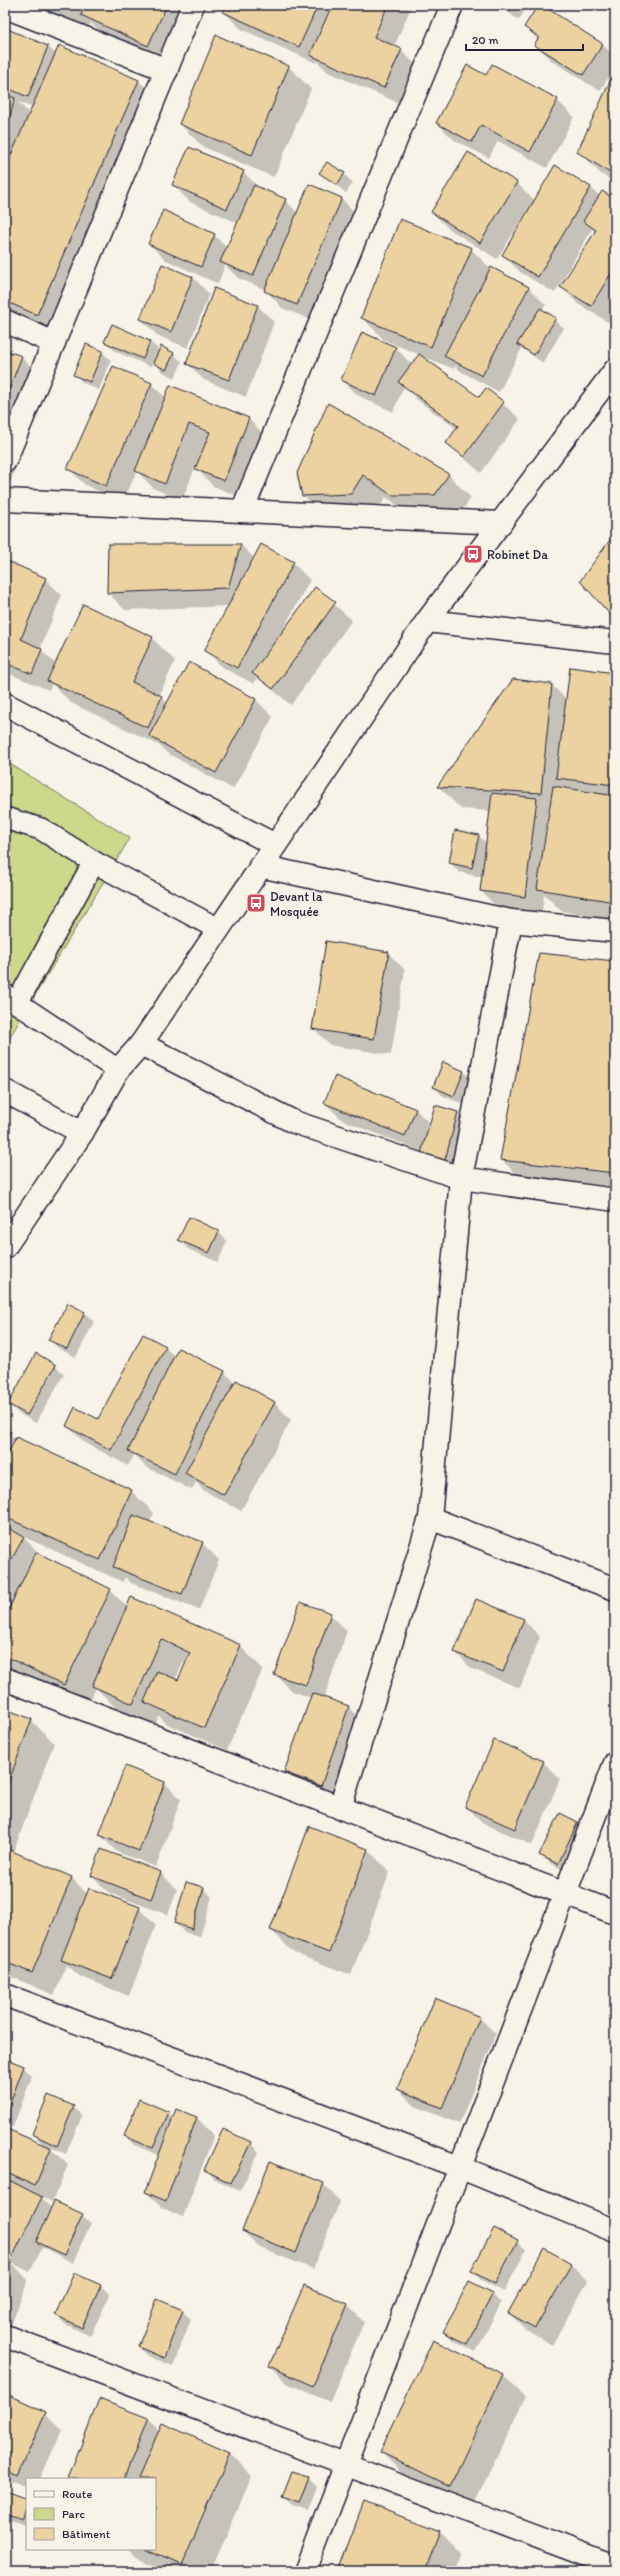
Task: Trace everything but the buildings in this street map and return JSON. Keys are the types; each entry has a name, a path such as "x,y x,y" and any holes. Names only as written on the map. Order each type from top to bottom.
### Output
{"street":[{"path":"5,461 193,5"},
{"path":"242,511 452,5"},
{"path":"5,7 167,70"},
{"path":"5,321 54,343"},
{"path":"5,1247 82,1133 118,1070 141,1044 427,621 615,370"},
{"path":"5,500 501,523"},
{"path":"427,621 615,642"},
{"path":"5,704 275,845"},
{"path":"260,866 511,921 615,931"},
{"path":"340,1808 430,1518 461,1178 511,921"},
{"path":"141,1044 294,1122 461,1178 615,1200"},
{"path":"5,1091 82,1133"},
{"path":"430,1518 615,1589"},
{"path":"5,1679 615,1913"},
{"path":"305,2571 615,1763"},
{"path":"5,1994 459,2167 615,2231"},
{"path":"5,2336 615,2566"}],"lane":[{"path":"5,818 42,830 94,862 218,929"},
{"path":"94,862 11,999 118,1070"}],"green space":[{"path":"5,761 130,838 5,1045"}],"place":[{"name":"Robinet Da","path":"473,554"},
{"name":"Devant la Mosquée","path":"256,903"}]}
